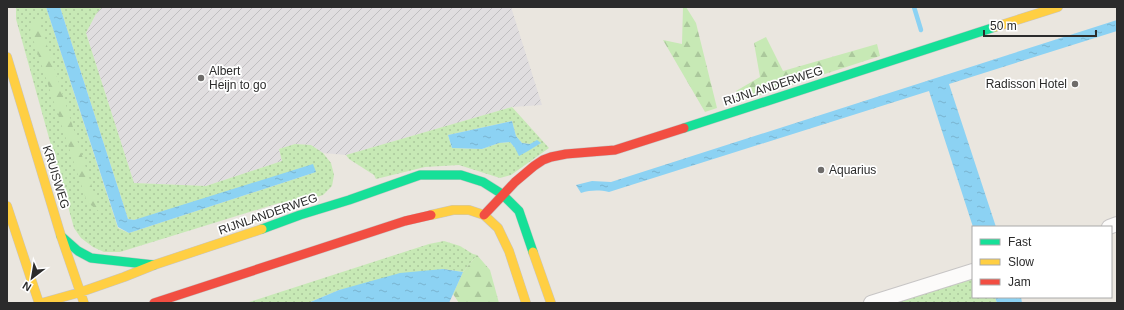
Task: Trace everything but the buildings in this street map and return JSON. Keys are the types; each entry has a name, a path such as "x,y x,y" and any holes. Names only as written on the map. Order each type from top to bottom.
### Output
{"main road":[{"name":"RIJNLANDERWEG","path":"484,216 502,194 534,166 549,157 615,150 1058,7"},
{"name":"KRUISWEG","path":"7,57 84,303"},
{"name":"RIJNLANDERWEG","path":"40,303 81,292 154,265 420,175 461,175 483,182 502,194"},
{"path":"502,194 518,211 551,303"},
{"path":"7,206 28,272 40,303"},
{"path":"154,303 405,221 453,210 469,210 484,216 498,228 509,251 526,303"},
{"path":"62,236 78,251 91,258 154,265"}],"street":[{"path":"871,303 972,270"}],"shaded area":[{"path":"102,7 511,7 542,105 512,107 346,155 323,153 311,145 295,144 279,149 282,161 206,186 134,183 86,33 96,14"}],"green space":[{"path":"16,7 46,7 118,228 129,233 316,172 134,220 128,219 60,7 102,7 96,14 86,33 134,183 206,186 282,161 279,149 295,144 311,145 323,153 331,163 334,175 332,186 323,195 293,205 279,203 120,252 104,252 93,247 81,238 74,228 16,19"},
{"path":"683,7 686,7 696,23 717,108 705,112 663,40 682,44"},
{"path":"38,17 100,212 87,202 30,30"},
{"path":"766,37 783,71 877,44 880,56 736,103 736,91 760,77 754,43"},
{"path":"512,107 549,148 511,175 500,178 459,165 425,167 376,179 374,175 349,159 346,155","holes":["512,121 516,136 522,143 530,144 515,148 510,142 499,143 482,149 452,148 448,135"]},
{"path":"444,241 460,246 477,255 463,272 443,269 339,290 308,303 246,303 429,244"},
{"path":"477,255 490,270 499,303 459,303 453,294 463,272"},
{"path":"972,276 972,298 995,298 997,303 887,303"}],"water":[{"path":"46,7 60,7 128,219 134,220 313,164 316,172 129,233 118,227"},
{"path":"1117,20 1117,31 949,84 996,226 973,226 929,91 609,192 588,191 581,193 576,185 592,181 611,182"},
{"path":"512,121 516,136 522,143 530,144 537,140 541,143 519,156 510,142 499,143 482,149 452,148 448,135"},
{"path":"443,269 463,272 449,303 308,303 339,290 400,273"},
{"path":"995,298 1021,298 1022,303 997,303"}],"waterway":[{"path":"914,7 921,30"}],"traffic: fast":[{"path":"684,128 995,27"},
{"path":"262,229 420,175 461,175 483,182 502,194 519,211 533,252"},
{"path":"61,236 78,251 91,258 154,265"}],"traffic: slow":[{"path":"995,27 1058,7"},
{"path":"7,57 61,236 84,303"},
{"path":"7,206 39,303"},
{"path":"431,215 453,210 469,210 484,215 498,228 509,251 526,303"},
{"path":"42,303 81,292 154,265 262,229"},
{"path":"533,252 551,303"}],"traffic: jam":[{"path":"484,215 515,182 543,160 566,154 615,150 684,128"},
{"path":"154,303 405,221 431,215"}],"place":[{"name":"Albert Heijn to go","path":"201,78"},
{"name":"Radisson Hotel","path":"1075,84"},
{"name":"Aquarius","path":"821,170"}]}
